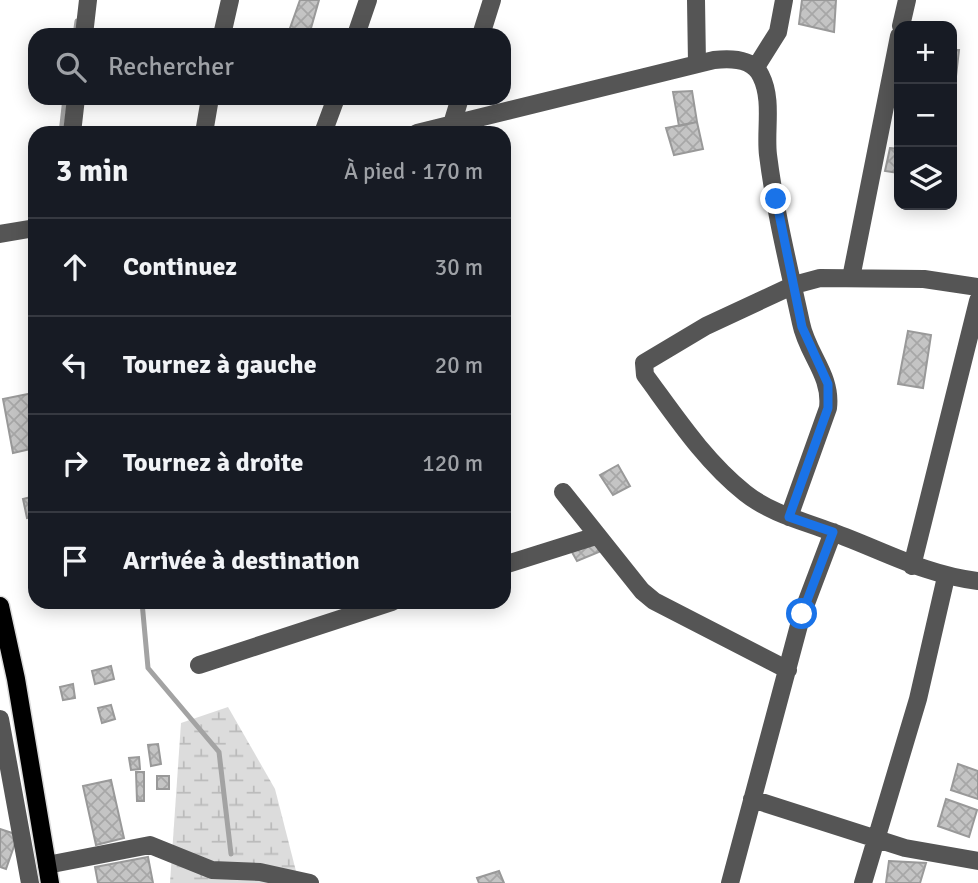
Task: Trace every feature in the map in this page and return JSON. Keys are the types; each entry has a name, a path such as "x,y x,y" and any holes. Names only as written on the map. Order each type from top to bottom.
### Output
{"main road":[{"path":"0,606 16,679 49,874"}],"street":[{"path":"85,28 88,0"},
{"path":"224,28 230,0"},
{"path":"358,28 368,0"},
{"path":"483,28 492,0"},
{"path":"696,0 697,63"},
{"path":"756,67 778,32 784,0"},
{"path":"902,21 907,0"},
{"path":"444,126 697,63 727,59 756,67"},
{"path":"851,278 894,61"},
{"path":"756,67 765,89 768,154 802,327 828,384 830,395 828,408 789,517"},
{"path":"73,126 75,105"},
{"path":"205,126 209,105"},
{"path":"325,126 333,105"},
{"path":"452,124 458,105"},
{"path":"0,234 28,229"},
{"path":"978,286 924,279 820,278 794,285 706,326 644,363 645,375 707,458 747,494 789,517 833,532 912,566 946,577 978,581"},
{"path":"912,566 978,301"},
{"path":"563,492 596,536 654,601 788,670"},
{"path":"730,883 802,614 833,532"},
{"path":"511,563 596,536"},
{"path":"863,883 918,699 946,577"},
{"path":"199,665 371,609"},
{"path":"0,719 30,883"},
{"path":"752,799 876,840 978,861"},
{"path":"49,874 150,845 212,870 260,872 310,883"}],"green space":[{"path":"228,707 275,789 299,883 170,883 181,723"}],"building":[{"path":"300,0 319,0 311,28 290,28"},
{"path":"802,0 836,0 834,32 799,24"},
{"path":"692,91 697,122 679,126 673,92"},
{"path":"697,122 703,149 674,155 666,128"},
{"path":"890,148 894,148 894,172 885,171"},
{"path":"908,331 931,335 923,388 898,384"},
{"path":"28,394 28,450 13,453 3,399"},
{"path":"618,465 630,486 613,495 600,475"},
{"path":"28,498 27,518 23,499"},
{"path":"596,536 599,552 577,561 568,545"},
{"path":"111,666 114,679 95,684 92,671"},
{"path":"73,684 75,698 63,700 60,687"},
{"path":"111,705 115,719 102,723 98,708"},
{"path":"158,744 161,764 151,766 148,745"},
{"path":"139,757 140,769 131,770 129,758"},
{"path":"958,764 978,771 978,799 951,790"},
{"path":"136,772 144,772 144,801 137,801"},
{"path":"157,776 169,776 169,789 157,789"},
{"path":"111,780 124,838 96,845 83,786"},
{"path":"946,799 977,810 969,837 938,826"},
{"path":"0,829 18,835 6,869 0,867"},
{"path":"148,857 153,883 98,883 95,867"},
{"path":"889,861 926,863 920,883 886,883"},
{"path":"499,871 504,883 479,883 477,878"}],"waterway":[{"path":"76,28 77,21"},
{"path":"62,126 64,105"},
{"path":"143,609 148,668 219,752 231,854"}],"route":[{"path":"776,199 802,327 828,384 830,395 828,408 789,517 833,532 802,614"}]}
